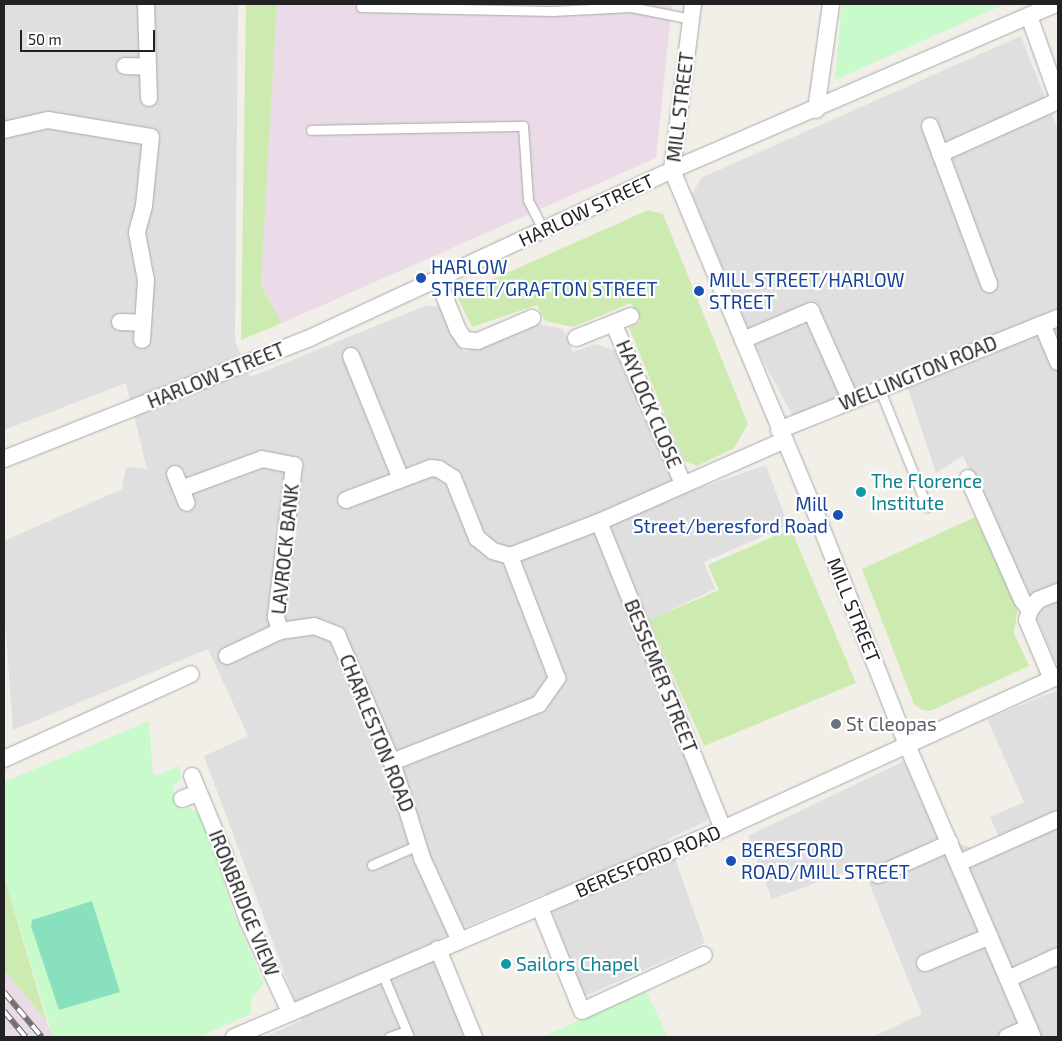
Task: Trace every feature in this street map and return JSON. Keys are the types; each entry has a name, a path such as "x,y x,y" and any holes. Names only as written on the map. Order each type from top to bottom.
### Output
{"street":[{"path":"146,4 149,98"},
{"path":"816,110 831,4"},
{"name":"HARLOW STREET","path":"4,459 310,338 672,170 816,110 1056,4"},
{"name":"MILL STREET","path":"692,12 672,170 781,436 818,519 908,745 1031,1032"},
{"path":"1029,16 1058,96"},
{"path":"125,66 148,67"},
{"path":"940,154 1058,102"},
{"path":"4,130 48,120 151,138 144,206 137,234 146,280 142,340"},
{"path":"930,126 989,284"},
{"path":"437,278 458,330 465,340 478,341 532,318"},
{"path":"743,340 812,311 851,401"},
{"name":"HAYLOCK CLOSE","path":"576,338 631,316"},
{"name":"WELLINGTON ROAD","path":"510,556 599,522 683,484 851,401 1058,318"},
{"path":"120,322 143,323"},
{"name":"HAYLOCK CLOSE","path":"614,324 683,484"},
{"path":"1042,324 1058,362"},
{"path":"351,356 400,479"},
{"name":"LAVROCK BANK","path":"181,489 262,459 294,465 276,617 280,631"},
{"path":"346,500 431,468 447,473 453,478 478,538 493,551 510,556 557,678 539,704 392,762"},
{"path":"968,478 1022,600 1030,610"},
{"name":"BESSEMER STREET","path":"599,522 723,829"},
{"path":"1055,678 1030,632 1027,620 1030,610 1038,600 1058,592"},
{"name":"CHARLESTON ROAD","path":"227,656 280,631 314,626 337,636 392,762 418,846 459,940"},
{"path":"4,759 191,674"},
{"name":"BERESFORD ROAD","path":"234,1037 723,829 1055,678"},
{"name":"IRONBRIDGE VIEW","path":"192,776 224,853 248,921 290,1012"},
{"path":"182,799 198,793"},
{"path":"959,864 1058,819"},
{"path":"878,875 950,844"},
{"path":"540,908 582,1011 704,955"},
{"path":"925,963 990,936"},
{"path":"438,949 474,1037"},
{"path":"1008,979 1058,956"},
{"path":"1007,1037 1031,1032"}],"lane":[{"path":"361,7 632,7 692,12"},
{"path":"311,130 523,126 528,200 543,229"},
{"path":"880,390 927,507"},
{"path":"372,865 418,846"},
{"path":"382,973 407,1034 389,1037"}],"shaded area":[{"path":"4,4 238,4 235,341 250,377 425,306 443,307 464,352 539,324 563,329 573,352 595,344 617,351 679,495 766,465 788,525 704,562 715,589 635,627 711,811 707,821 668,839 705,943 583,997 545,893 438,939 472,1037 265,1037 302,1020 204,756 248,736 208,649 13,730 4,609 4,541 122,489 126,467 147,469 126,383 4,430"},
{"path":"277,4 672,4 656,158 282,323 261,285"},
{"path":"1021,36 1058,130 1058,667 963,456 936,473 903,374 794,418 757,350 692,194 701,178"},
{"path":"1058,690 1058,1037 872,1037 922,1014 862,866 772,899 748,836 904,761 937,836 975,849 999,837 990,817 1024,802 987,719"},
{"path":"4,970 47,1022 53,1037 4,1037"}],"green space":[{"path":"246,4 277,4 261,285 282,323 241,340"},
{"path":"842,4 1005,4 835,80"},
{"path":"648,210 663,214 748,424 734,448 697,466 684,461 629,328 641,321 631,303 573,327 545,321 537,305 472,327 458,298 462,293"},
{"path":"975,517 1018,607 1014,633 1029,666 930,711 922,710 914,704 862,569"},
{"path":"791,529 856,683 704,746 649,620 719,590 708,565"},
{"path":"149,721 153,773 155,776 179,766 182,779 172,786 181,810 190,808 199,813 217,857 232,910 264,984 251,999 251,1014 199,1037 53,1037 4,876 4,782"},
{"path":"4,876 47,1022 4,970"},
{"path":"92,901 120,992 59,1010 31,926 32,920"},
{"path":"645,989 668,1037 543,1037"}],"railway":[{"path":"4,992 42,1037"},
{"path":"4,1011 26,1037"}],"place":[{"name":"HARLOW STREET/GRAFTON STREET","path":"421,278"},
{"name":"MILL STREET/HARLOW STREET","path":"699,291"},
{"name":"The Florence Institute","path":"861,492"},
{"name":"Mill Street/beresford Road","path":"838,515"},
{"name":"St Cleopas","path":"836,724"},
{"name":"BERESFORD ROAD/MILL STREET","path":"731,861"},
{"name":"Sailors Chapel","path":"506,964"}]}
